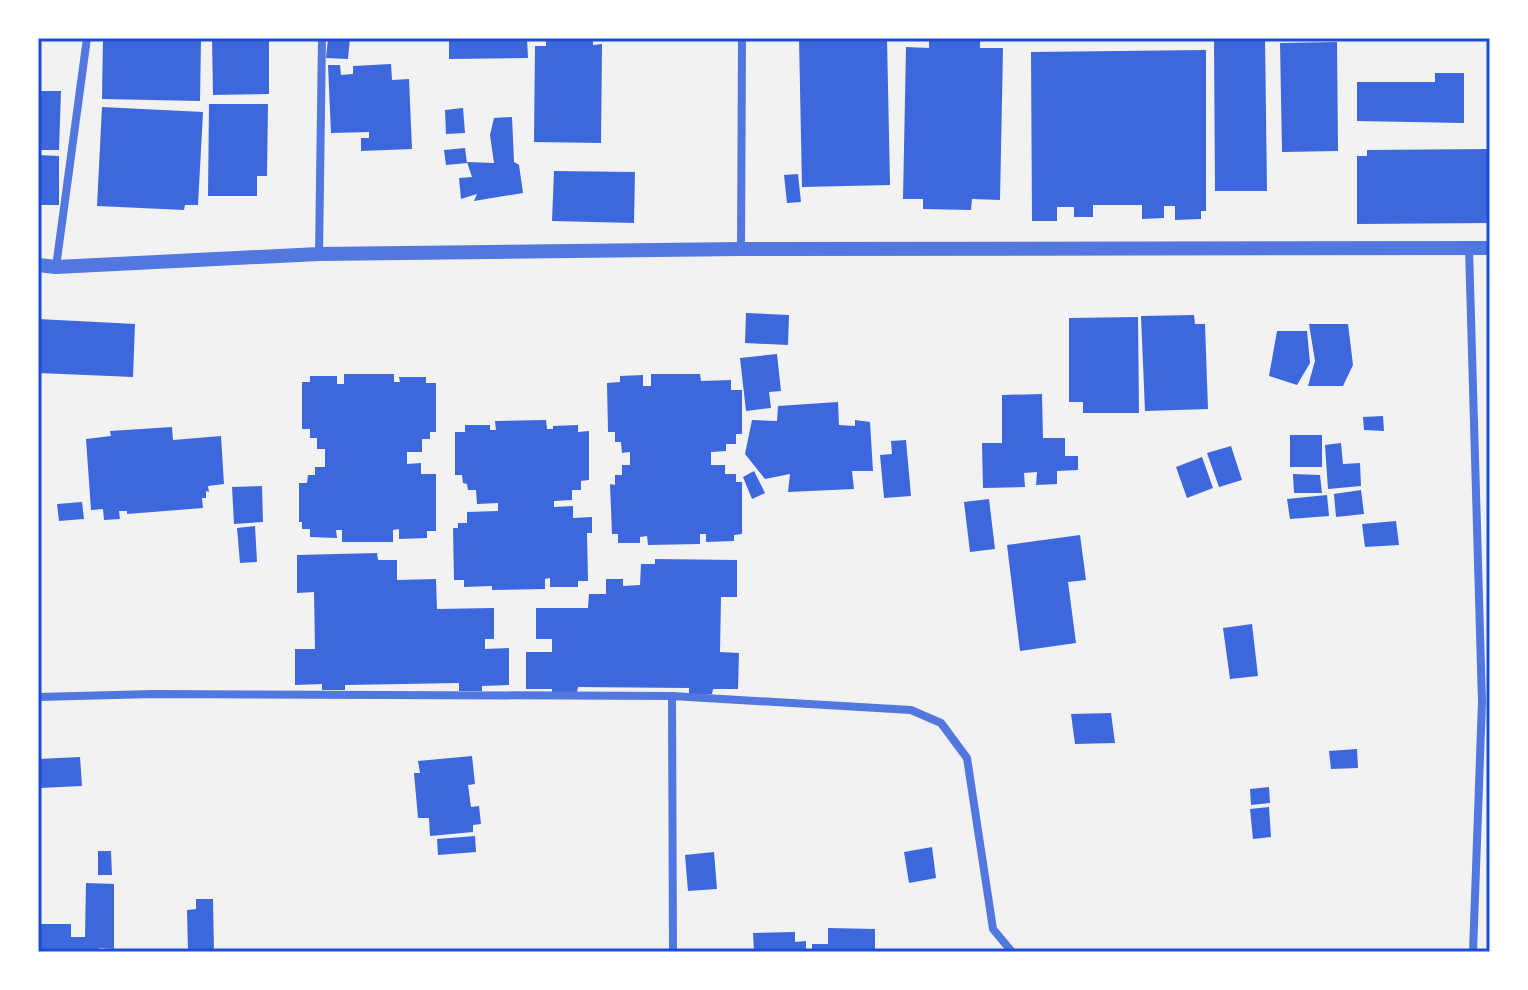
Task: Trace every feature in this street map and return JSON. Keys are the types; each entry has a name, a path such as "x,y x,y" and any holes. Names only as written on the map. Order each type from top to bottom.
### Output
{"street":[{"path":"56,267 87,38"},
{"path":"319,254 322,38"},
{"path":"741,249 742,38"},
{"path":"1469,248 1486,702 1473,952"},
{"path":"38,265 56,267 319,254 741,249 1490,248"},
{"path":"38,697 153,694 672,696 911,710 941,723 967,758 993,929 1012,952"},
{"path":"672,696 673,952"}],"building":[{"path":"103,38 201,38 200,101 102,99"},
{"path":"212,38 269,38 269,94 213,95"},
{"path":"328,38 350,38 348,59 326,58"},
{"path":"449,38 527,38 528,58 449,59"},
{"path":"546,38 593,38 593,45 602,44 601,143 534,142 535,46 546,46"},
{"path":"799,38 887,38 890,185 802,187"},
{"path":"1214,38 1265,38 1267,191 1215,191"},
{"path":"929,39 980,40 980,48 1003,48 1000,200 972,199 971,210 923,209 923,199 903,199 906,47 929,48"},
{"path":"1337,42 1338,151 1282,152 1280,43"},
{"path":"1206,50 1206,211 1201,211 1201,219 1175,220 1175,206 1164,206 1164,218 1142,219 1142,205 1093,205 1093,217 1074,217 1074,207 1057,207 1057,221 1032,221 1031,52"},
{"path":"391,64 392,80 409,79 412,149 361,151 361,138 369,138 369,132 331,133 328,65 340,65 341,75 353,74 353,66"},
{"path":"1435,73 1464,73 1464,123 1357,121 1357,82 1435,82"},
{"path":"38,91 61,91 59,150 38,150"},
{"path":"209,104 268,104 267,176 257,176 257,196 208,196"},
{"path":"102,107 203,112 198,205 185,205 184,210 97,206"},
{"path":"463,108 465,133 446,134 445,110"},
{"path":"512,117 514,162 519,165 523,193 474,201 477,194 461,199 459,178 472,177 467,162 494,163 490,135 494,118"},
{"path":"465,148 467,163 446,165 444,150"},
{"path":"1490,149 1490,223 1357,224 1357,156 1367,156 1367,150"},
{"path":"38,155 59,156 59,205 38,205"},
{"path":"554,171 635,172 634,223 552,221"},
{"path":"798,174 801,202 787,203 784,175"},
{"path":"746,313 789,315 788,345 745,343"},
{"path":"1194,315 1195,324 1205,324 1208,409 1145,411 1141,316"},
{"path":"1138,317 1139,413 1083,413 1083,402 1069,402 1069,318"},
{"path":"38,319 135,324 133,377 38,373"},
{"path":"1309,324 1348,324 1353,365 1343,386 1308,386 1315,361"},
{"path":"1277,331 1307,331 1310,363 1297,385 1269,376"},
{"path":"777,354 781,391 769,392 771,408 746,411 740,358"},
{"path":"344,374 394,374 394,382 400,382 399,377 426,377 426,383 436,383 436,432 430,432 430,439 422,439 422,452 407,452 407,464 421,463 421,474 436,474 436,531 427,531 427,538 399,539 399,529 393,530 393,542 342,542 342,530 336,530 337,538 310,537 310,529 302,529 302,522 299,522 299,483 307,483 308,475 315,475 315,467 325,467 325,449 317,449 317,438 310,438 310,429 302,429 302,382 310,382 310,376 337,376 337,384 344,384"},
{"path":"651,374 700,374 701,381 731,380 731,390 742,390 742,434 736,434 736,444 726,444 726,451 711,452 711,465 725,465 725,474 736,474 736,482 742,482 742,534 734,535 734,541 706,542 706,534 700,534 700,544 648,545 647,536 640,537 640,543 618,543 618,534 612,534 610,484 615,485 615,475 622,475 622,465 630,465 630,452 622,453 621,442 615,442 615,432 608,432 607,383 620,382 620,376 643,375 643,386 651,386"},
{"path":"1042,394 1043,438 1065,438 1065,456 1078,456 1078,470 1057,471 1057,484 1036,485 1037,472 1024,473 1025,487 983,488 982,443 1002,443 1002,395"},
{"path":"838,402 839,425 855,426 855,420 870,422 873,471 852,471 854,489 788,492 790,474 765,479 745,454 752,420 777,421 778,406"},
{"path":"1383,416 1384,431 1364,430 1363,417"},
{"path":"546,420 547,429 578,425 578,432 589,431 589,480 581,481 581,490 572,490 572,500 554,501 554,507 573,506 573,518 592,517 592,533 587,533 588,581 578,581 578,587 550,587 550,578 545,579 545,589 464,587 464,580 454,580 453,528 458,528 458,523 467,523 467,512 498,511 498,503 477,504 476,490 468,490 462,475 455,475 455,432 465,432 465,425 490,425 490,430 496,430 495,421"},
{"path":"172,427 173,440 221,436 224,484 208,486 206,498 202,498 203,508 127,514 127,511 119,511 120,519 104,520 103,509 91,510 86,439 111,436 110,431"},
{"path":"1290,435 1322,435 1322,467 1290,467"},
{"path":"906,440 911,496 884,498 880,455 892,454 891,441"},
{"path":"1341,443 1343,464 1360,463 1361,486 1328,489 1325,445"},
{"path":"1231,446 1242,480 1219,487 1207,453"},
{"path":"1202,457 1213,488 1187,498 1176,467"},
{"path":"754,471 765,493 752,499 743,477"},
{"path":"1293,474 1320,475 1322,493 1294,493"},
{"path":"262,486 263,522 234,524 232,487"},
{"path":"1361,490 1364,514 1336,517 1334,494"},
{"path":"1327,495 1329,516 1290,519 1287,499"},
{"path":"989,499 995,549 970,552 964,502"},
{"path":"82,502 84,519 59,521 57,504"},
{"path":"1396,521 1399,545 1365,547 1362,524"},
{"path":"255,526 257,562 240,563 237,528"},
{"path":"1080,535 1086,580 1068,582 1076,643 1020,651 1007,545"},
{"path":"377,553 378,560 397,560 397,580 436,579 437,609 494,608 494,639 485,639 485,649 509,648 509,685 482,686 482,691 459,691 459,683 345,685 345,690 322,690 322,684 295,685 295,649 315,649 314,592 297,593 297,555"},
{"path":"655,559 737,560 737,597 721,597 720,652 739,653 738,689 713,689 712,694 689,694 689,688 578,687 577,692 526,689 526,652 552,652 552,639 536,639 536,608 588,608 589,594 606,594 606,579 623,579 623,586 640,585 641,564 655,564"},
{"path":"1252,624 1258,676 1230,679 1223,628"},
{"path":"1111,713 1115,743 1075,744 1071,714"},
{"path":"1357,749 1358,768 1331,769 1329,751"},
{"path":"472,756 475,784 468,785 471,807 479,806 481,824 473,825 473,832 430,836 429,818 418,818 414,773 420,773 418,761"},
{"path":"80,757 82,786 40,788 38,759"},
{"path":"1269,787 1270,803 1251,805 1250,789"},
{"path":"1269,807 1271,837 1253,839 1250,809"},
{"path":"475,836 476,852 438,855 437,839"},
{"path":"932,847 936,878 909,883 904,852"},
{"path":"98,851 111,851 112,875 98,875"},
{"path":"714,852 717,889 688,891 685,855"},
{"path":"86,883 114,884 114,949 99,948 99,952 38,952 38,924 71,924 71,937 85,937"},
{"path":"196,899 213,899 214,952 188,952 187,910 196,909"},
{"path":"828,928 875,929 875,952 812,952 812,944 828,944"},
{"path":"795,932 795,942 806,941 806,952 754,952 753,933"}]}
